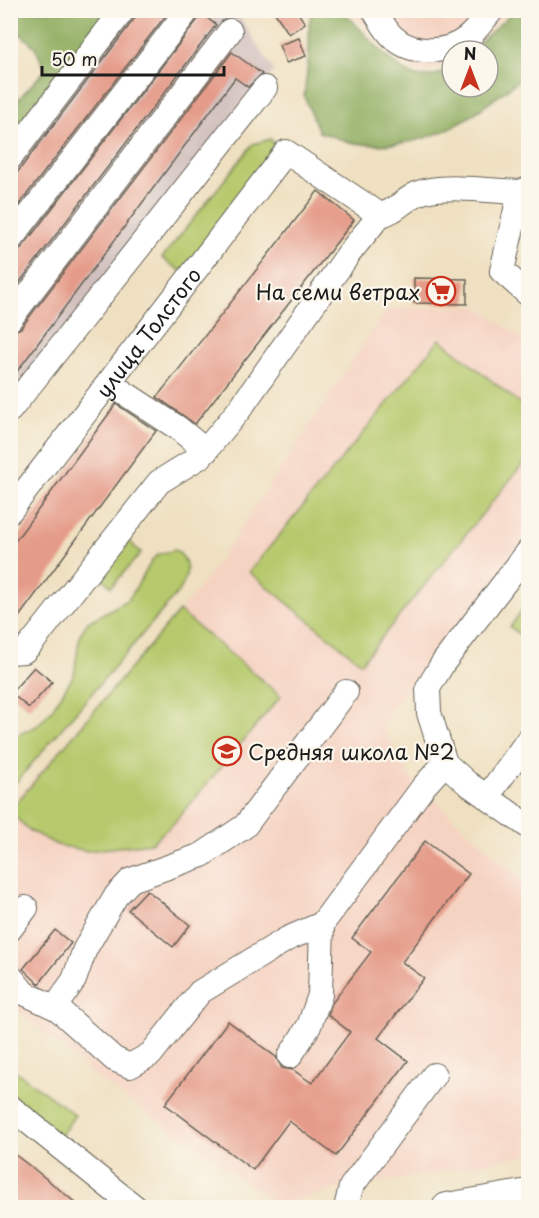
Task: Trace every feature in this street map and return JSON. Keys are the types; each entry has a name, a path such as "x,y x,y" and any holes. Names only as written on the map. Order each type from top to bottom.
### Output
{"main road":[{"path":"447,1208 485,1204 528,1194"}],"street":[{"path":"10,158 123,10"},
{"path":"10,240 188,10"},
{"path":"374,10 392,37 403,45 427,51 454,45 467,38 492,10"},
{"path":"10,319 230,31"},
{"path":"10,410 265,88"},
{"name":"улица Толстого","path":"10,511 286,152 380,214"},
{"path":"10,652 24,651 31,644 159,482 193,463 206,451 239,410 350,252 380,214 390,213 408,198 425,191 524,191 502,271 528,294"},
{"path":"109,383 178,428 206,451"},
{"path":"528,552 443,663 428,688 429,713 445,763 528,826"},
{"path":"58,1009 59,1001 74,980 79,960 100,919 116,896 131,880 202,855 244,826 346,692"},
{"path":"487,797 528,740"},
{"path":"10,976 24,993 58,1009 114,1059 130,1066 151,1054 200,992 287,939 322,924 424,786 445,763"},
{"path":"10,929 26,908"},
{"path":"290,1056 309,1026 320,995 322,924"},
{"path":"346,1208 351,1187 434,1076"},
{"path":"10,1107 136,1208"}],"shaded area":[{"path":"135,11 236,11 274,71 63,343 11,394 11,171"},
{"path":"349,11 509,11 478,39 440,39 440,67 426,72 416,71 400,60"},
{"name":"Средняя школа №2","path":"477,306 528,343 528,537 381,723 411,779 528,886 528,1155 417,1177 356,1185 277,1204 99,1079 11,1005 11,805 206,580 387,309"}],"green space":[{"path":"11,11 112,11 11,137 11,107 45,70 35,47 11,26"},
{"path":"312,11 343,11 378,48 407,72 426,77 440,74 440,99 494,99 449,128 429,137 406,143 382,145 354,143 319,132 304,96 309,55 309,23"},
{"path":"514,11 528,11 528,73 500,95 500,39 483,39"},
{"path":"271,139 276,150 182,272 162,258 253,144"},
{"path":"440,339 528,410 528,458 361,663 249,572"},
{"path":"128,540 141,553 111,587 99,575"},
{"path":"175,550 186,563 185,579 180,590 11,788 11,738 37,726 51,711 74,675 80,634 88,622 129,599 153,559 159,554"},
{"path":"528,601 528,641 510,627"},
{"path":"179,611 281,696 173,824 151,843 87,851 57,845 30,831 11,813 11,809"},
{"path":"10,1067 75,1115 60,1137 11,1101"}],"building":[{"path":"141,10 170,10 10,216 10,182"},
{"path":"273,10 296,10 305,23 289,34"},
{"path":"202,14 216,25 10,295 10,254 21,249"},
{"path":"299,38 306,56 286,63 279,45"},
{"path":"232,52 262,74 248,87 235,78 10,381 10,333 21,328"},
{"path":"318,191 354,220 195,424 157,397"},
{"name":"На семи ветрах","path":"414,278 467,279 467,304 414,303"},
{"path":"116,404 156,431 10,629 10,548"},
{"path":"34,667 52,682 29,708 11,693"},
{"path":"425,841 469,874 402,962 424,978 378,1038 408,1061 336,1156 289,1121 253,1170 165,1104 228,1021 276,1057 282,1068 293,1070 312,1083 350,1032 328,1015 332,1003 371,952 352,938"},
{"path":"147,890 190,925 173,947 128,910"},
{"path":"55,930 71,943 39,984 23,969"},
{"path":"10,1151 39,1173 82,1208 10,1208"}],"place":[{"name":"На семи ветрах","path":"441,291"},
{"name":"Средняя школа №2","path":"227,751"}]}
